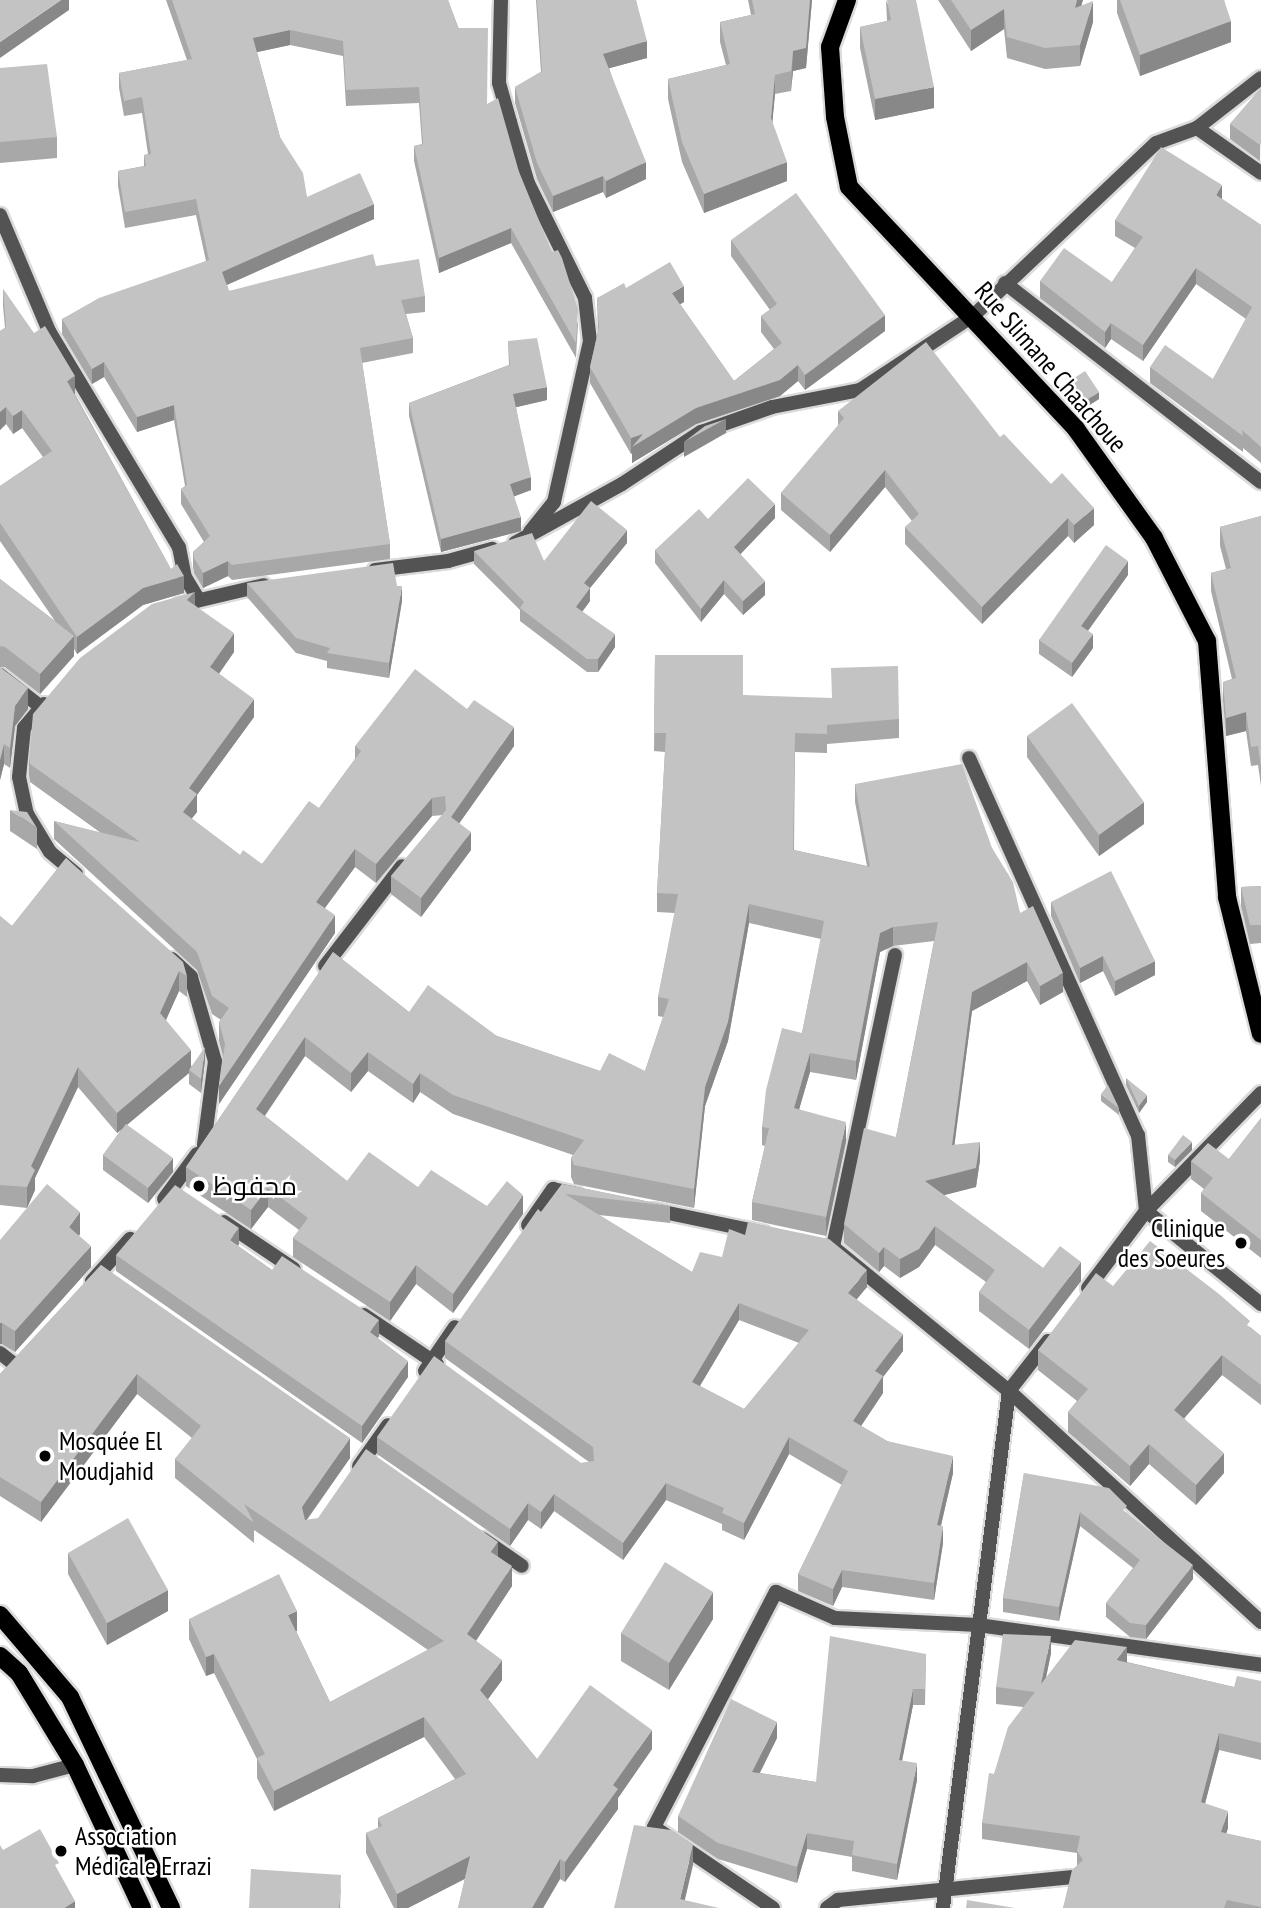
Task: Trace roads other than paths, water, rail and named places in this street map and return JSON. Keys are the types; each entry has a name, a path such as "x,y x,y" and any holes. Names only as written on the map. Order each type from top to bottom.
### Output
{"main road":[{"name":"Rue Slimane Chaachoue","path":"847,0 830,47 835,117 849,187 974,315 1076,429 1135,511 1207,641 1227,897 1261,1034"},
{"path":"0,1615 70,1697 171,1908"},
{"path":"0,1656 19,1673 75,1765 142,1908"}],"street":[{"path":"501,0 499,83 509,122 528,183 585,298 590,341 554,502 522,541"},
{"path":"354,573 448,561 522,541 701,432 772,407 860,390 974,315 1156,143 1197,128 1261,78"},
{"path":"1197,128 1261,173"},
{"path":"0,215 49,331 179,547 185,577 200,600"},
{"path":"1005,283 1261,482"},
{"path":"161,610 279,583"},
{"path":"0,675 41,707"},
{"path":"57,688 24,728 19,777 27,814 50,852 92,887"},
{"path":"969,758 1138,1135 1146,1211 1261,1304"},
{"path":"312,985 351,927 412,853"},
{"path":"162,950 191,976 215,1061 204,1145"},
{"path":"895,955 827,1246 1009,1391 1261,1622"},
{"path":"1082,1296 1146,1211 1261,1093"},
{"path":"155,1209 179,1192 204,1145 227,1111"},
{"path":"515,1242 553,1189 594,1198"},
{"path":"635,1206 781,1236"},
{"path":"207,1211 308,1278"},
{"path":"83,1290 105,1276 137,1230"},
{"path":"353,1308 454,1376"},
{"path":"417,1382 462,1318"},
{"path":"943,1908 1009,1391 1058,1327"},
{"path":"0,1353 15,1364"},
{"path":"350,1479 395,1414"},
{"path":"466,1527 522,1566"},
{"path":"768,1907 654,1826 776,1592 835,1618 978,1625 1261,1665"},
{"path":"0,1775 33,1776 75,1765"},
{"path":"827,1908 838,1900 1073,1877"}],"place":[{"name":"محفوظ","path":"199,1186"},
{"name":"Clinique des Soeures","path":"1241,1243"},
{"name":"Mosquée El Moudjahid","path":"45,1456"},
{"name":"Association Médicale Errazi","path":"61,1851"}]}
